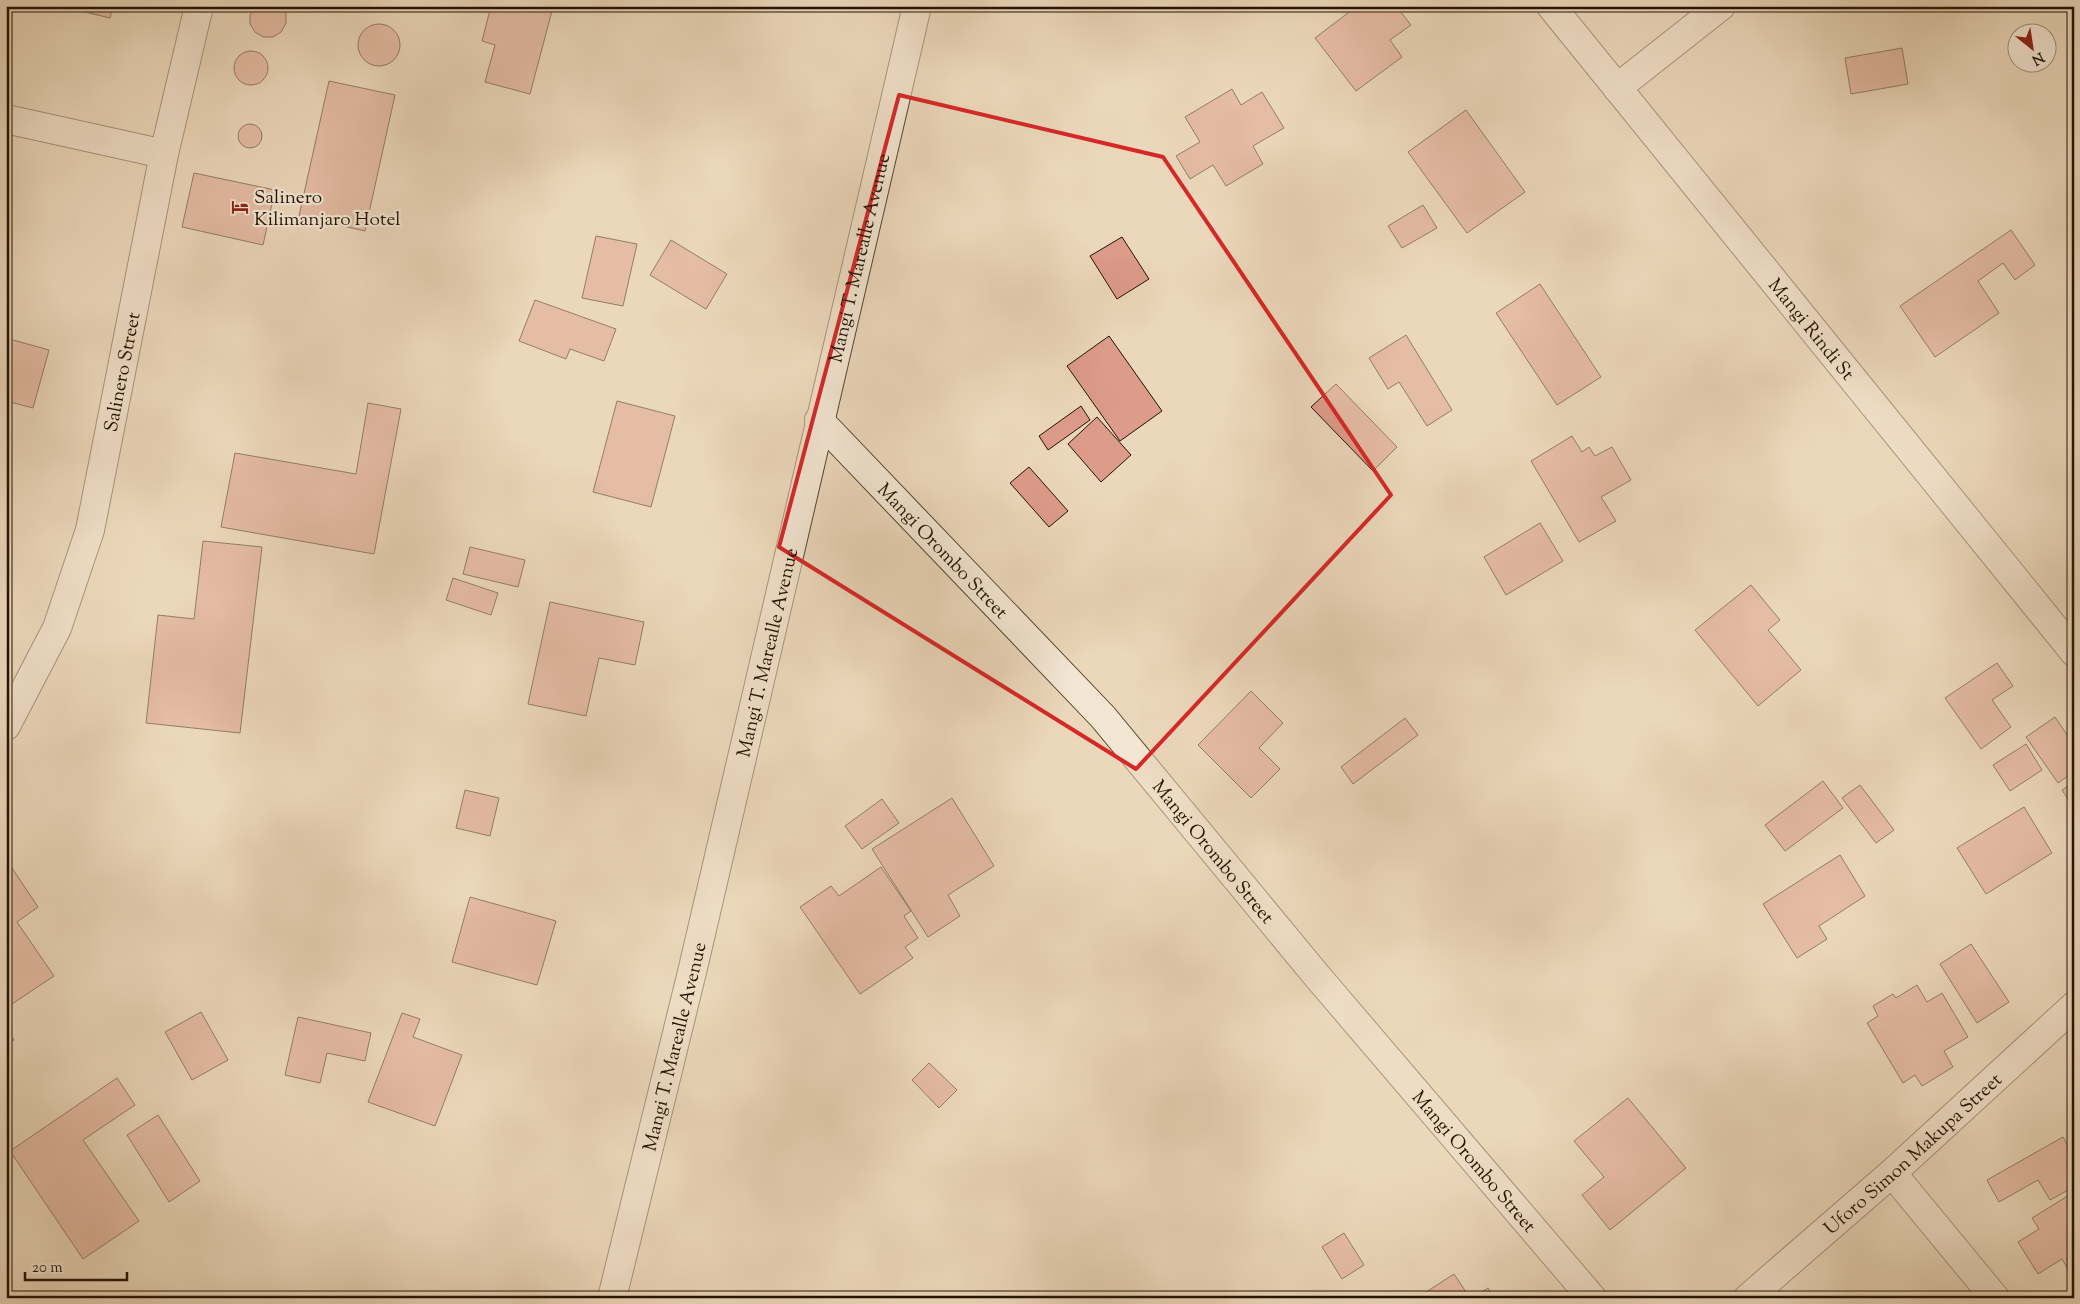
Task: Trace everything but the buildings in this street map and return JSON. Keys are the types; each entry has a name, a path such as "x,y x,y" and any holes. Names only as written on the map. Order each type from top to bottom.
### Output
{"street":[{"name":"Salinero Street","path":"6,726 57,628 90,530 164,154 199,6"},
{"name":"Mangi T. Marealle Avenue","path":"612,1298 693,968 819,420 917,6"},
{"name":"Mangi Rindi St","path":"1551,6 2074,652"},
{"path":"1617,88 1721,6"},
{"path":"6,119 164,154"},
{"name":"Mangi Orombo Street","path":"819,420 1103,717 1317,976 1592,1298"},
{"name":"Uforo Simon Makupa Street","path":"1748,1298 1892,1173 2074,1006"},
{"path":"1892,1173 1995,1298"}],"highlighted area":[{"path":"899,95 1163,157 1391,495 1136,769 779,547"}],"place":[{"name":"Salinero Kilimanjaro Hotel","path":"240,207"}]}
